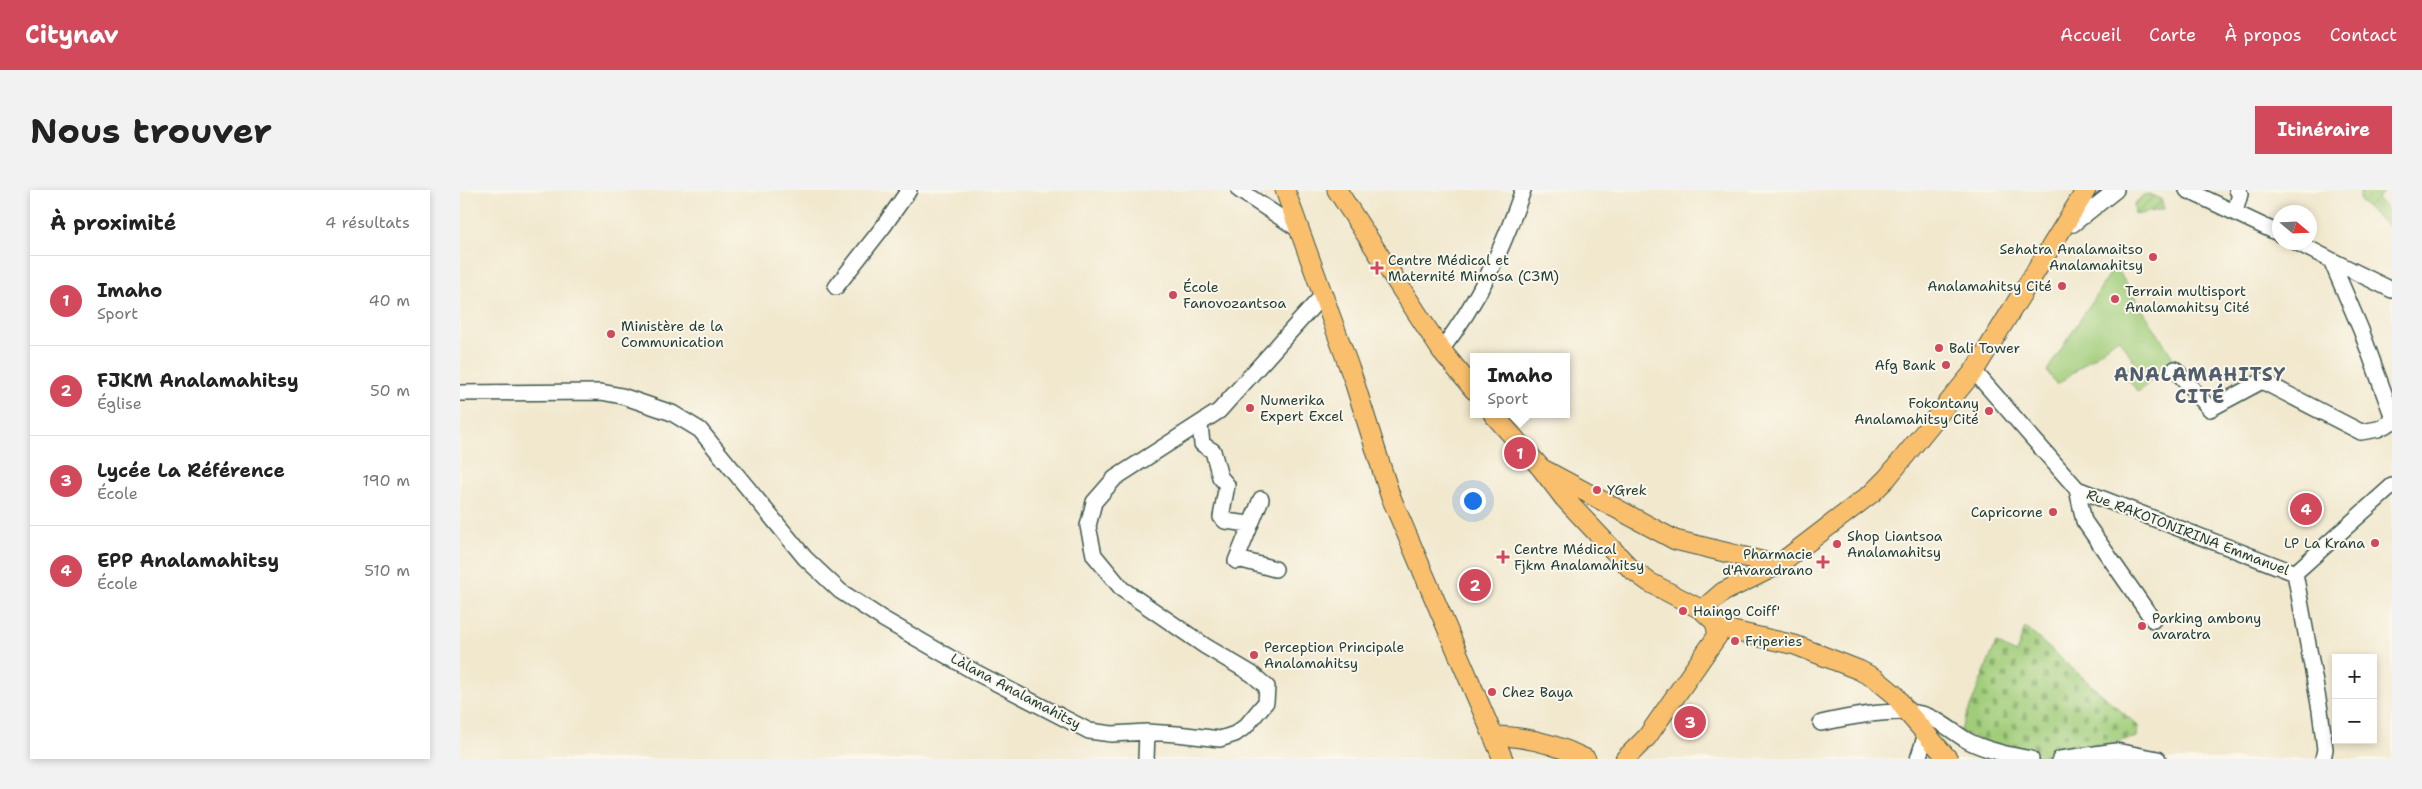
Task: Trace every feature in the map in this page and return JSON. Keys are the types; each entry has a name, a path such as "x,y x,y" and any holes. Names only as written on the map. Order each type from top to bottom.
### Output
{"main road":[{"path":"1285,190 1353,378 1390,495 1503,759"},
{"path":"1337,190 1441,350 1470,385"},
{"path":"1709,616 1724,592 1778,565 1882,483 1974,371 2086,190"},
{"path":"1497,418 1569,503 1631,569 1649,582 1733,631 1795,645 1859,670 1890,689 1907,712 1948,759"},
{"path":"1541,468 1675,540 1778,565"},
{"path":"1625,759 1647,736 1708,652 1718,635 1709,616"},
{"path":"1493,736 1518,736 1536,740 1586,759"}],"street":[{"path":"836,287 909,190"},
{"path":"1239,190 1298,229"},
{"path":"1441,350 1464,321 1486,280 1505,241 1523,190"},
{"path":"2068,220 2073,224 2116,190"},
{"path":"2187,190 2272,230"},
{"path":"2235,212 2240,194 2237,190"},
{"path":"2312,250 2392,290"},
{"path":"2331,260 2392,415"},
{"name":"Làlana Analamahitsy","path":"460,392 601,392 622,396 672,413 700,430 805,558 840,591 883,619 976,672 1089,731 1112,734 1147,732 1220,739 1235,734 1246,726 1266,702 1267,687 1261,681 1205,646 1122,589 1094,555 1088,526 1094,502 1116,478 1219,411 1322,296"},
{"path":"2174,369 2210,408 2262,380 2361,432 2378,429 2392,422"},
{"name":"Rue RAKOTONIRINA Emmanuel","path":"1974,371 2077,489 2295,573 2392,486"},
{"path":"1200,425 1202,444 1213,450 1220,477 1227,485 1222,517 1225,521 1238,521 1250,524"},
{"path":"2077,489 2084,521 2153,620"},
{"path":"1261,499 1236,561 1242,560 1275,569"},
{"path":"2295,573 2320,710 2324,749 2323,759"},
{"path":"1822,723 1846,717 1907,712 1923,714 1968,741 1994,751 2031,759"},
{"path":"1146,759 1147,732"},
{"path":"1918,759 1926,734"},
{"path":"2060,759 2116,750 2149,758"}],"green space":[{"path":"2360,190 2386,190 2377,198 2392,215 2392,231 2360,201"},
{"path":"2150,194 2161,199 2164,209 2135,215 2134,205 2143,195"},
{"name":"Terrain multisport Analamahitsy Cité","path":"2115,266 2175,361 2138,392 2122,372 2135,362 2118,338 2057,385 2047,371"},
{"path":"2025,627 2138,726 2137,737 2049,758 2004,748 1960,732 1996,643 2016,653"}],"place":[{"name":"Sehatra Analamaitso Analamahitsy","path":"2153,257"},
{"name":"Centre Médical et Maternité Mimosa (C3M)","path":"1377,268"},
{"name":"Analamahitsy Cité","path":"2062,286"},
{"name":"École Fanovozantsoa","path":"1173,295"},
{"name":"Terrain multisport Analamahitsy Cité","path":"2115,299"},
{"name":"Ministère de la Communication","path":"611,334"},
{"name":"Bali Tower","path":"1939,348"},
{"name":"Afg Bank","path":"1946,365"},
{"name":"Numerika Expert Excel","path":"1250,408"},
{"name":"Fokontany Analamahitsy Cité","path":"1989,411"},
{"name":"Imaho","path":"1520,453"},
{"name":"YGrek","path":"1597,490"},
{"name":"EPP Analamahitsy","path":"2306,509"},
{"name":"Capricorne","path":"2053,512"},
{"name":"LP La Krana","path":"2375,543"},
{"name":"Shop Liantsoa Analamahitsy","path":"1837,544"},
{"name":"Centre Médical Fjkm Analamahitsy","path":"1503,557"},
{"name":"Pharmacie d'Avaradrano","path":"1823,562"},
{"name":"FJKM Analamahitsy","path":"1475,585"},
{"name":"Haingo Coiff'","path":"1683,611"},
{"name":"Parking ambony avaratra","path":"2142,626"},
{"name":"Friperies","path":"1735,641"},
{"name":"Perception Principale Analamahitsy","path":"1254,655"},
{"name":"Chez Baya","path":"1492,692"},
{"name":"Lycée La Référence","path":"1690,722"}],"district":[{"name":"ANALAMAHITSY CITÉ","path":"2200,385"}]}
